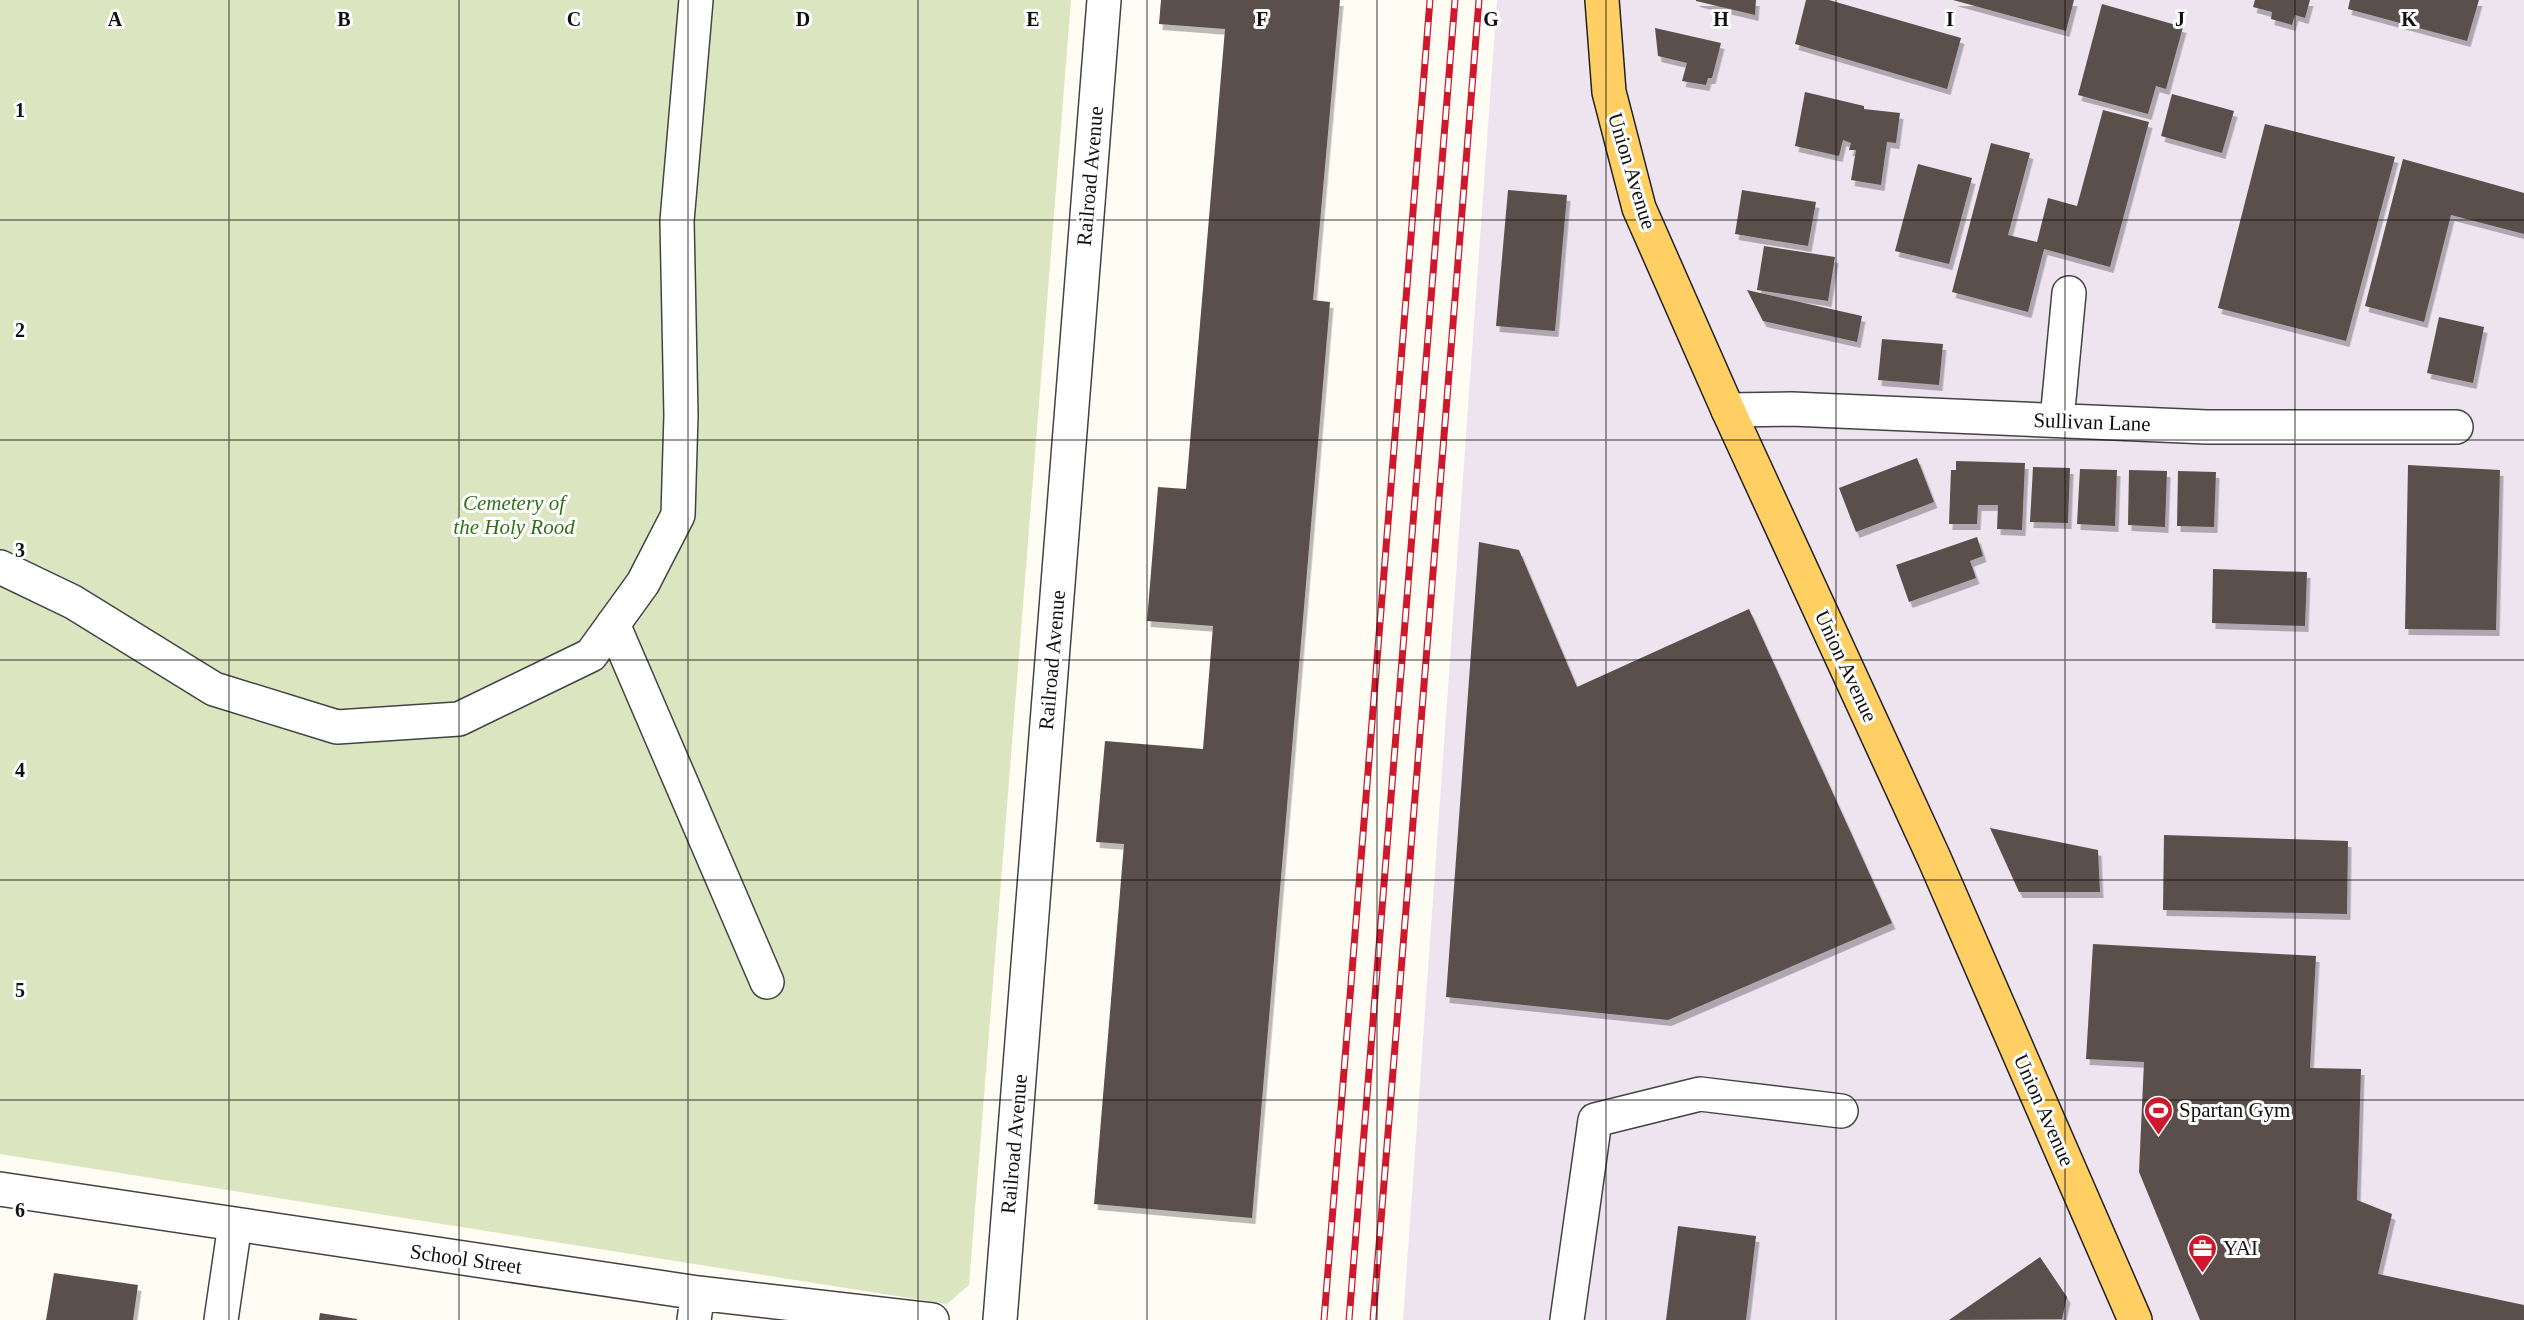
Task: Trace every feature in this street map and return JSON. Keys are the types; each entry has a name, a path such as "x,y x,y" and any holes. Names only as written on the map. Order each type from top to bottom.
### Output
{"main road":[{"name":"Union Avenue","path":"1602,0 1609,92 1639,208 1728,410 1934,858 2135,1320"}],"street":[{"path":"0,567 74,602 214,689 337,727 459,719 591,655 644,583 678,515 681,416 677,221 696,0"},
{"name":"Railroad Avenue","path":"1000,1320 1104,0"},
{"path":"2057,420 2069,293"},
{"name":"Sullivan Lane","path":"1728,410 1792,409 2206,427 2456,427"},
{"path":"613,624 767,982"},
{"path":"1567,1320 1595,1120 1700,1094 1841,1111"},
{"name":"School Street","path":"0,1189 235,1224 696,1307 932,1320"},
{"path":"221,1320 235,1224"}],"shaded area":[{"path":"1497,0 2524,0 2524,1320 1403,1320"}],"green space":[{"name":"Cemetery of the Holy Rood","path":"0,0 1071,0 969,1285 947,1304 0,1154"}],"building":[{"path":"1161,0 1340,0 1313,300 1330,302 1252,1218 1094,1204 1124,844 1096,842 1105,741 1203,749 1213,626 1147,621 1158,487 1186,489 1225,29 1159,24"},
{"path":"1756,0 1755,15 1696,1"},
{"path":"1806,0 1829,0 1961,38 1947,89 1795,44"},
{"path":"1953,0 2074,0 2066,31"},
{"path":"2255,0 2310,0 2305,18 2295,15 2292,25 2271,19 2272,12 2253,7"},
{"path":"2350,0 2479,0 2467,41 2348,9"},
{"path":"2102,4 2183,27 2166,89 2156,86 2148,114 2078,95"},
{"path":"1655,28 1721,43 1712,78 1708,78 1706,85 1682,81 1687,63 1658,56"},
{"path":"1805,92 1864,106 1864,109 1900,113 1896,143 1887,142 1881,185 1851,180 1856,150 1849,150 1851,143 1843,140 1839,156 1795,146"},
{"path":"2172,94 2234,111 2222,153 2161,136"},
{"path":"2103,110 2149,122 2110,267 2044,249 2028,312 1952,292 1991,143 2030,153 2008,235 2037,242 2048,198 2077,206"},
{"path":"2265,124 2395,157 2346,341 2218,308"},
{"path":"2403,159 2524,193 2524,234 2451,215 2424,322 2365,306"},
{"path":"1918,164 1972,178 1949,264 1895,251"},
{"path":"1508,190 1567,195 1555,331 1496,326"},
{"path":"1742,190 1816,202 1808,246 1735,234"},
{"path":"1764,246 1835,257 1828,301 1757,290"},
{"path":"1747,290 1862,316 1857,342 1763,321"},
{"path":"2439,317 2484,327 2473,383 2427,373"},
{"path":"1882,339 1943,344 1939,385 1878,380"},
{"path":"1917,458 1934,502 1856,532 1839,488"},
{"path":"1956,461 2025,463 2022,530 1997,529 1998,505 1978,505 1977,524 1949,524 1951,470 1956,470"},
{"path":"2408,465 2500,470 2496,630 2405,629"},
{"path":"2033,467 2070,468 2068,523 2030,522"},
{"path":"2080,469 2117,470 2115,526 2077,524"},
{"path":"2129,470 2167,471 2165,527 2128,525"},
{"path":"2178,471 2216,472 2214,527 2177,526"},
{"path":"1977,537 1983,556 1970,561 1976,578 1909,602 1896,565"},
{"path":"1479,542 1519,550 1577,687 1749,609 1892,923 1668,1020 1446,997"},
{"path":"2213,569 2307,572 2305,626 2212,623"},
{"path":"1990,828 2098,850 2100,892 2019,892"},
{"path":"2164,835 2348,841 2347,914 2163,910"},
{"path":"2093,944 2316,956 2310,1068 2361,1069 2357,1200 2392,1214 2378,1274 2524,1305 2524,1320 2200,1320 2139,1172 2144,1062 2086,1059"},
{"path":"1678,1226 1756,1236 1746,1320 1666,1320"},
{"path":"2040,1257 2067,1297 2062,1319 1949,1320"},
{"path":"54,1273 138,1285 133,1320 46,1320"},
{"path":"320,1313 357,1319 357,1320 319,1320"}],"railway":[{"path":"1324,1320 1430,0"},
{"path":"1349,1320 1455,0"},
{"path":"1373,1320 1479,0"}],"place":[{"name":"Spartan Gym","path":"2158,1136"},
{"name":"YAI","path":"2202,1274"}]}
